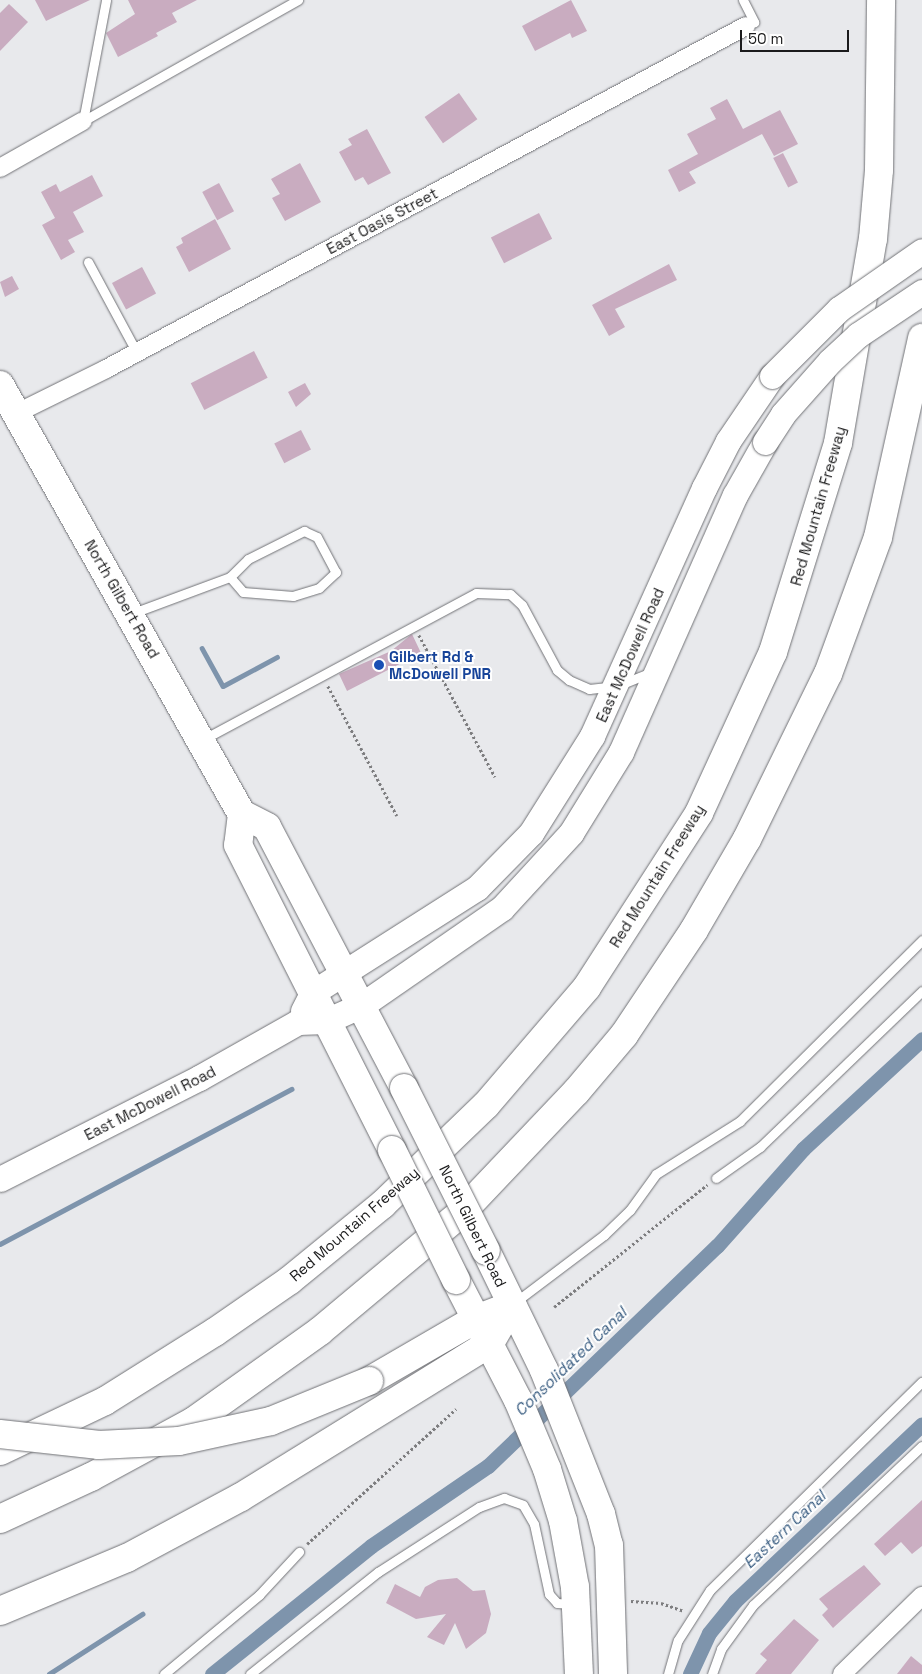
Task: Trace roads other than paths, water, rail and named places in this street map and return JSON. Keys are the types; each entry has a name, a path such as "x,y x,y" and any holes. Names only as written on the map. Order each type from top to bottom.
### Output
{"main road":[{"name":"Red Mountain Freeway","path":"0,1451 105,1401 215,1332 290,1280 382,1205 486,1105 586,987 699,813 773,652 838,443 873,239 879,170 881,0"},
{"name":"East McDowell Road","path":"312,993 344,972 445,913 510,857 572,772 617,686 704,488 728,441 772,376 839,309 922,251"},
{"name":"East McDowell Road","path":"0,1180 199,1078 298,1022 326,1021 362,1005 465,937 536,874 600,790 658,670 735,495 783,414 830,361 858,335 922,292"},
{"path":"0,1519 91,1477 194,1421 320,1331 461,1213 576,1092 624,1034 694,930 752,831 828,674 878,537 922,338"},
{"name":"North Gilbert Road","path":"0,385 202,740 242,814 267,827 362,1005 544,1370 573,1439 609,1545 613,1674"},
{"path":"242,814 238,845 376,1116 456,1280 490,1342 518,1400 547,1469 563,1521 576,1604 579,1674"},
{"path":"298,1022 312,993"},
{"path":"0,1434 99,1445 179,1440 270,1421 369,1381 476,1319 512,1305"},
{"path":"0,1611 177,1533 490,1342 512,1305"}],"street":[{"name":"East Oasis Street","path":"15,414 137,352 746,26"},
{"path":"0,168 84,121"},
{"path":"842,1674 922,1596"}],"lane":[{"path":"84,121 106,0"},
{"path":"84,121 298,0"},
{"path":"743,0 754,22 746,26"},
{"path":"88,262 137,352"},
{"path":"130,614 230,576 248,559 304,532 317,537 336,572 319,588 293,596 242,592 230,576"},
{"path":"202,740 476,593 510,594 522,605 557,670 589,689 617,686 658,670"},
{"path":"512,1305 604,1235 630,1210 656,1174 740,1121 922,940"},
{"path":"716,1178 760,1147 922,991"},
{"path":"668,1674 678,1640 692,1616 736,1562 922,1382"},
{"path":"712,1674 721,1649 753,1605 922,1446"},
{"path":"250,1674 378,1572 479,1507 504,1498 523,1505 534,1524 549,1594 557,1603 576,1604"},
{"path":"164,1674 259,1595 299,1552"}],"waterway":[{"path":"202,648 223,686 277,657"},
{"name":"Consolidated Canal","path":"212,1674 371,1546 488,1466 717,1246 803,1149 922,1039"},
{"path":"0,1244 291,1089"},
{"name":"Eastern Canal","path":"690,1674 709,1633 735,1601 922,1424"},
{"path":"49,1674 142,1614"}],"place":[{"name":"Gilbert Rd & McDowell PNR","path":"379,665"}]}
